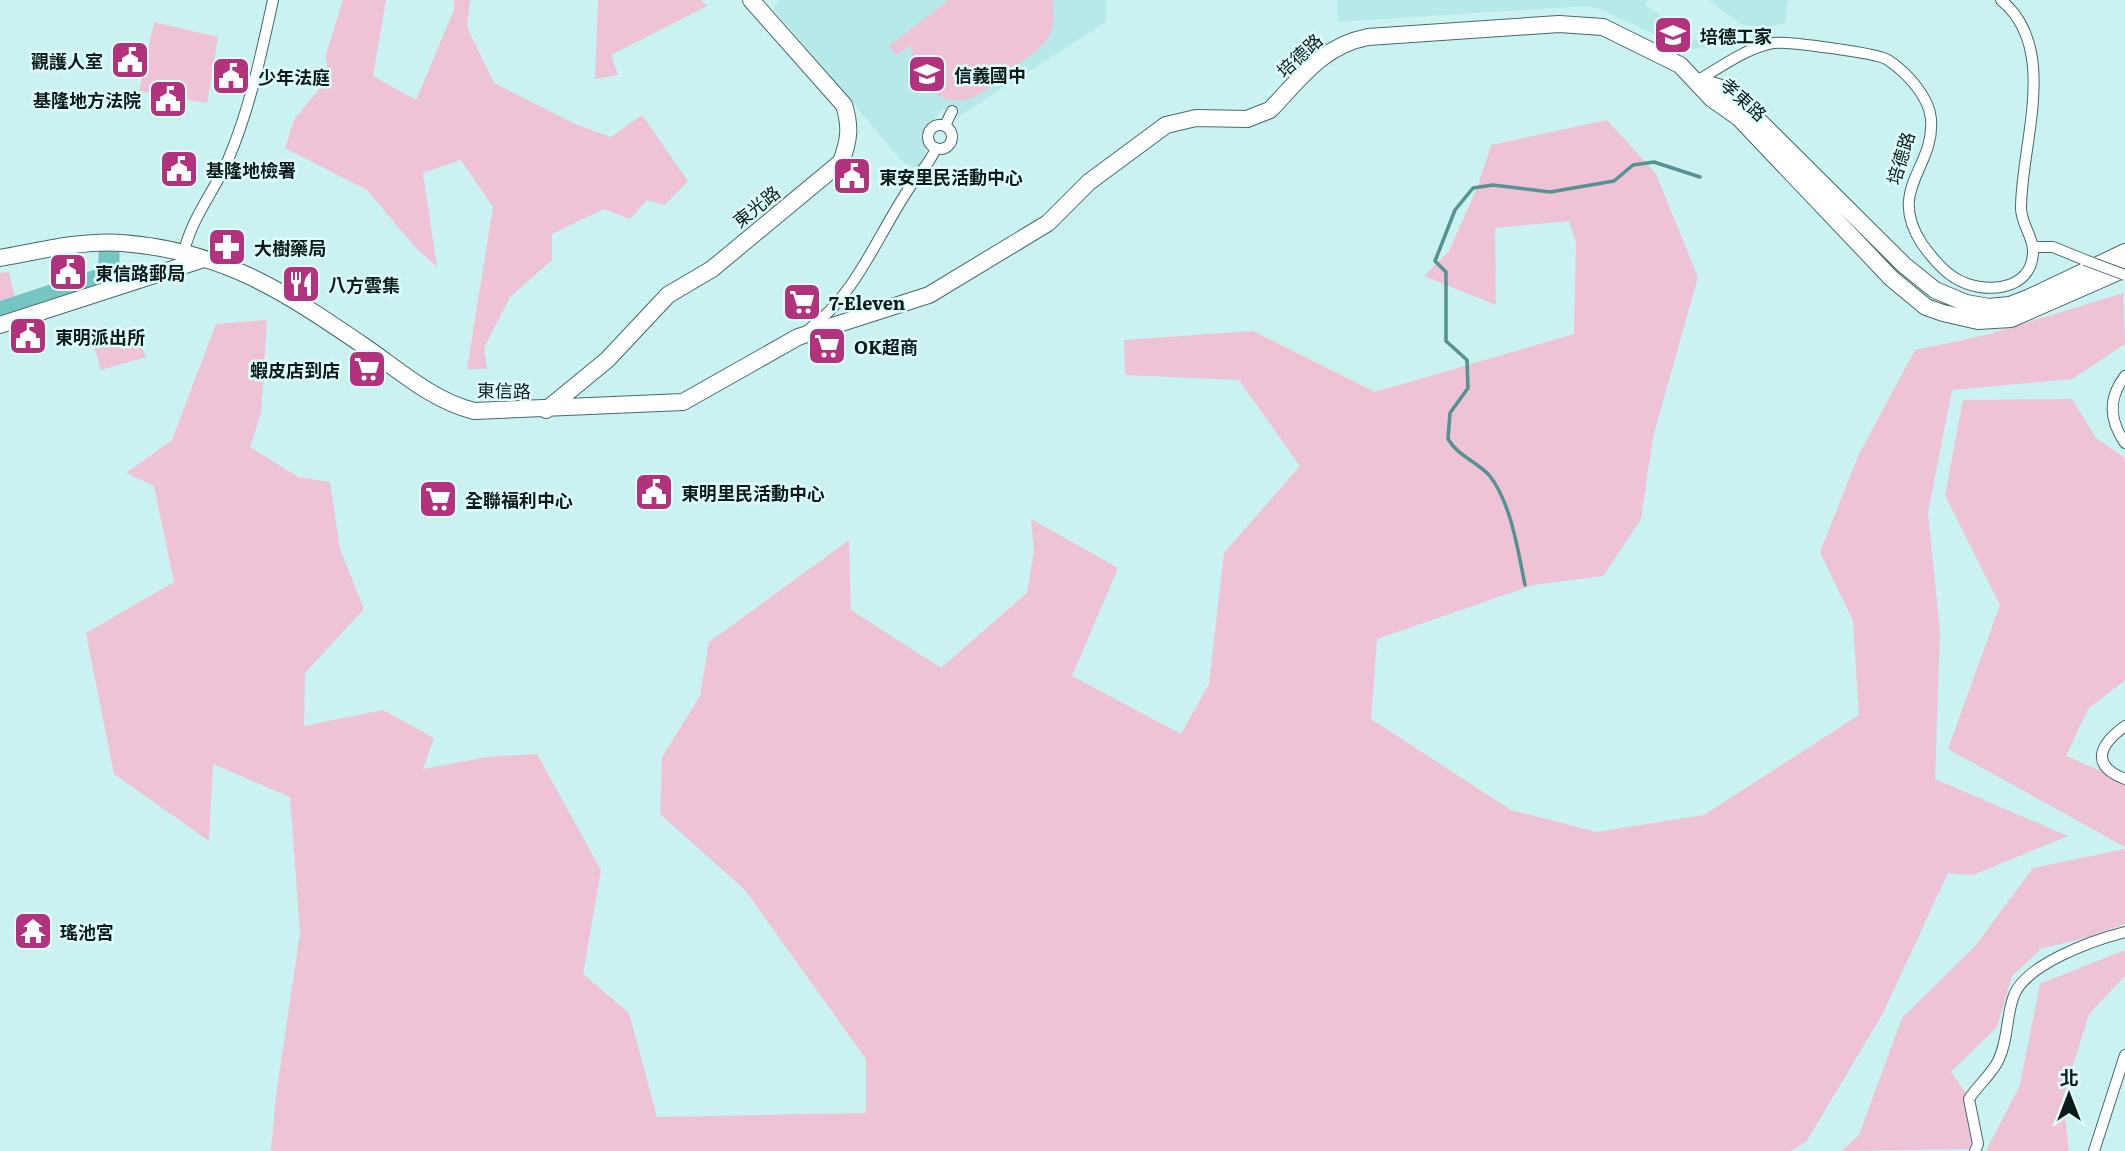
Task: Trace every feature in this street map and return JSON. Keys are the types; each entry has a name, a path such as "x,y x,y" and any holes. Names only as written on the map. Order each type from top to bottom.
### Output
{"main road":[{"name":"東光路","path":"547,410 607,360 668,295 712,269 841,162 850,124 844,105 751,0"},
{"name":"培德路","path":"798,337 929,295 1048,223 1089,182 1152,133 1177,121 1247,119 1260,115 1270,110 1326,52 1343,42 1368,37 1532,25 1590,24 1615,31 1680,65 1697,81"},
{"name":"孝東路","path":"1697,81 1728,90 1904,265 1934,290 1956,299 1989,307 2010,305 2125,252"},
{"name":"孝東路","path":"1697,81 1712,99 1739,118 1891,278 1926,307 1978,321 2011,319 2125,269"},
{"path":"0,258 82,244 121,243 183,260"},
{"name":"東信路","path":"183,260 205,258 270,284 427,391 458,407 496,411 547,410 683,402 798,337"},
{"path":"0,325 183,260"}],"street":[{"path":"183,260 190,230 227,161 248,107 273,0"},
{"path":"2001,0 2012,9 2020,24 2033,65 2021,216 2034,247 2053,247 2125,275"},
{"name":"培德路","path":"1697,81 1737,57 1774,43 1886,59 1916,87 1926,101 1931,119 1927,149 1912,181 1908,201 1910,223 1924,246 1955,278 1974,286 2001,289 2027,274 2033,262 2034,247"},
{"path":"945,125 952,111"},
{"path":"945,125 952,134 951,141 947,147 936,148 930,143 929,132 934,127 945,125"},
{"name":"東信路","path":"798,337 819,321 859,275 913,182 930,162 936,148"},
{"path":"2125,376 2113,394 2112,407 2114,428 2125,443"},
{"path":"2125,726 2104,742 2102,752 2103,764 2115,775 2125,779"},
{"path":"1975,1151 1978,1144 1969,1099 1997,1065 2003,1050 2012,999 2020,981 2058,958 2125,932"},
{"path":"2094,1151 2125,1055"}],"shaded area":[{"path":"343,0 386,0 373,76 416,100 454,10 454,0 470,0 467,27 494,83 575,124 611,137 642,115 688,181 665,205 647,200 630,219 604,209 552,234 552,260 510,297 484,348 487,369 467,369 493,207 461,160 423,173 437,267 415,247 367,190 285,148 294,120 328,78 326,54"},
{"path":"598,0 701,0 707,6 611,55 618,75 595,79"},
{"name":"信義國中","path":"779,0 1106,0 1106,22 958,117 943,109 924,130 926,161 920,171 902,161 773,9"},
{"path":"949,0 1052,0 1054,16 1049,36 1040,48 978,95 964,100 941,97 923,81 913,58 911,45 896,55 889,46"},
{"name":"培德工家","path":"1337,0 1648,0 1645,5 1708,48 1687,49 1600,9 1586,6 1338,22"},
{"path":"1708,0 1788,0 1785,23 1765,28 1741,24"},
{"path":"154,22 218,37 207,103 139,91"},
{"path":"1607,120 1656,174 1698,277 1653,437 1641,519 1603,576 1533,585 1377,639 1371,719 1511,810 1597,832 1704,815 1859,715 1853,621 1820,552 1858,456 1915,350 1986,335 2123,293 2125,344 2072,379 1952,390 1928,512 1940,631 1935,779 2068,836 1973,875 1948,873 1882,1015 1806,1142 1790,1151 271,1151 276,1096 300,933 290,797 213,764 209,841 114,774 86,633 174,582 154,486 126,473 172,440 216,324 267,320 261,413 250,447 298,477 330,482 340,549 364,609 305,673 304,726 383,710 434,738 423,769 487,757 537,754 601,870 583,974 629,1013 657,1117 866,1113 866,1059 745,890 660,814 662,757 700,696 709,642 849,540 851,610 941,668 1027,593 1034,551 1031,519 1118,568 1072,676 1181,734 1209,684 1224,553 1300,466 1239,380 1125,375 1124,340 1253,331 1375,392 1574,334 1576,242 1569,221 1495,228 1496,305 1424,276 1449,251 1478,186 1491,145"},
{"path":"9,272 15,299 0,302 0,273"},
{"path":"134,328 146,357 101,370 93,343"},
{"path":"2072,399 2096,438 2125,458 2125,680 2088,709 2066,756 2125,781 2125,847 1948,749 2000,605 1945,495 1963,400"},
{"path":"2125,849 2125,924 2082,939 2042,948 2012,976 1997,1027 1951,1072 1973,1103 1973,1149 1841,1151 1859,1135 1902,1018 1976,945 2033,868"},
{"path":"2125,950 2125,976 2089,1014 2063,1098 2069,1151 1986,1151 2020,1085 2040,984"}],"waterway":[{"path":"1525,585 1513,527 1497,486 1489,475 1457,450 1448,439 1450,413 1468,388 1467,360 1446,341 1446,272 1435,261 1455,210 1473,188 1493,185 1550,192 1614,181 1633,165 1654,162 1700,177"},
{"path":"0,312 103,278 109,272 109,253"}],"place":[{"name":"培德工家","path":"1673,35"},
{"name":"觀護人室","path":"130,60"},
{"name":"信義國中","path":"927,74"},
{"name":"少年法庭","path":"231,76"},
{"name":"基隆地方法院","path":"168,99"},
{"name":"基隆地檢署","path":"179,169"},
{"name":"東安里民活動中心","path":"852,176"},
{"name":"大樹藥局","path":"227,247"},
{"name":"東信路郵局","path":"68,272"},
{"name":"八方雲集","path":"301,284"},
{"name":"7-Eleven","path":"802,302"},
{"name":"東明派出所","path":"28,336"},
{"name":"OK超商","path":"827,346"},
{"name":"蝦皮店到店","path":"367,369"},
{"name":"東明里民活動中心","path":"654,492"},
{"name":"全聯福利中心","path":"438,499"},
{"name":"瑤池宮","path":"33,931"}]}
